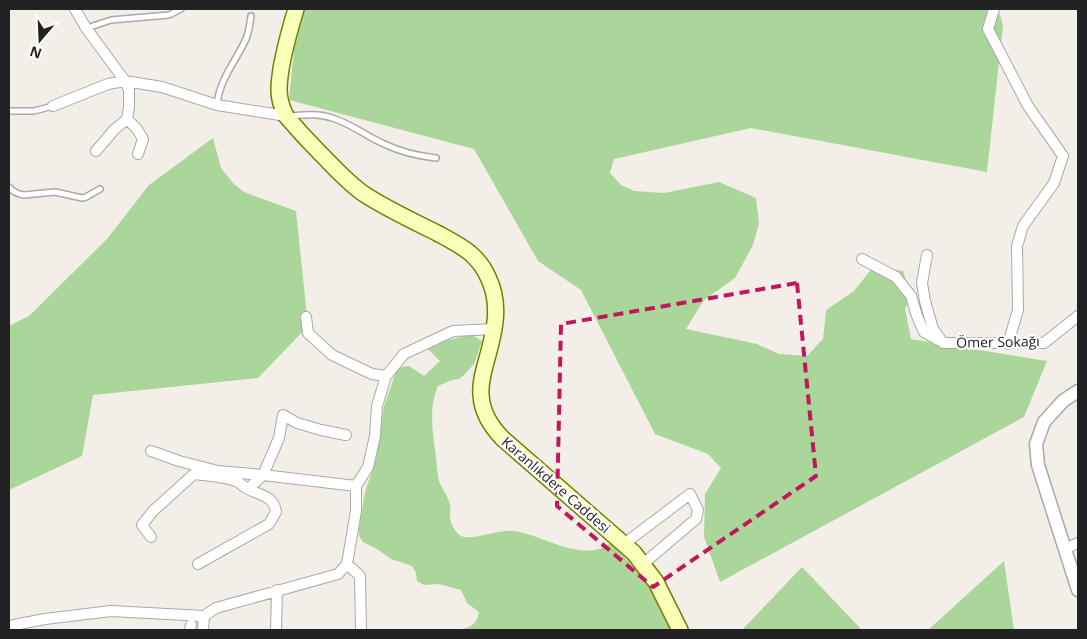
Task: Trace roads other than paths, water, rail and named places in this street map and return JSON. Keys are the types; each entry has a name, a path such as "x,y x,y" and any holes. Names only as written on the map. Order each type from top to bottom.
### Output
{"main road":[{"name":"Karanlıkdere Caddesi","path":"296,9 280,78 281,106 286,116 351,184 376,201 452,241 470,253 482,266 489,277 496,305 495,329 481,383 482,401 487,419 502,438 624,544 643,564 656,582 680,630"}],"street":[{"path":"75,9 86,28 125,81 129,90 127,119 114,130 96,151"},
{"path":"994,9 988,29 1028,106 1063,156 1054,183 1023,226 1017,246 1018,310 1008,344"},
{"path":"53,106 108,84 125,81 162,87 217,105 286,116"},
{"path":"127,119 143,139 138,154"},
{"name":"Ömer Sokağı","path":"927,255 922,283 925,301 933,329 943,343 1044,343 1078,316"},
{"path":"862,259 896,277 911,296 924,332 943,343"},
{"path":"306,317 308,333 332,354 372,374 386,376"},
{"path":"9,626 45,619 110,611 204,616 216,608 338,574 347,564 356,511 356,486 368,467 375,436 377,406 386,376 404,354 453,331 495,329"},
{"path":"1078,391 1063,401 1044,422 1036,444 1038,465 1078,590"},
{"path":"248,489 263,475 278,438 284,415 298,423 346,435"},
{"path":"151,451 179,461 218,471 356,486"},
{"path":"151,537 142,525 153,511 194,474 237,482 267,497 276,506 276,512 269,524 198,564"},
{"path":"624,544 690,494 698,510 696,519 643,564"},
{"path":"1065,549 1078,543"},
{"path":"347,564 360,576 361,630"},
{"path":"276,630 277,590"},
{"path":"203,630 204,616"},
{"path":"43,630 45,619"}],"lane":[{"path":"86,28 111,20 169,15 181,9"},
{"path":"217,105 222,82 246,40 251,16"},
{"path":"9,111 34,111 53,106"},
{"path":"286,116 330,117 397,150 436,158"},
{"path":"9,187 19,195 55,192 78,198 100,188"}]}
